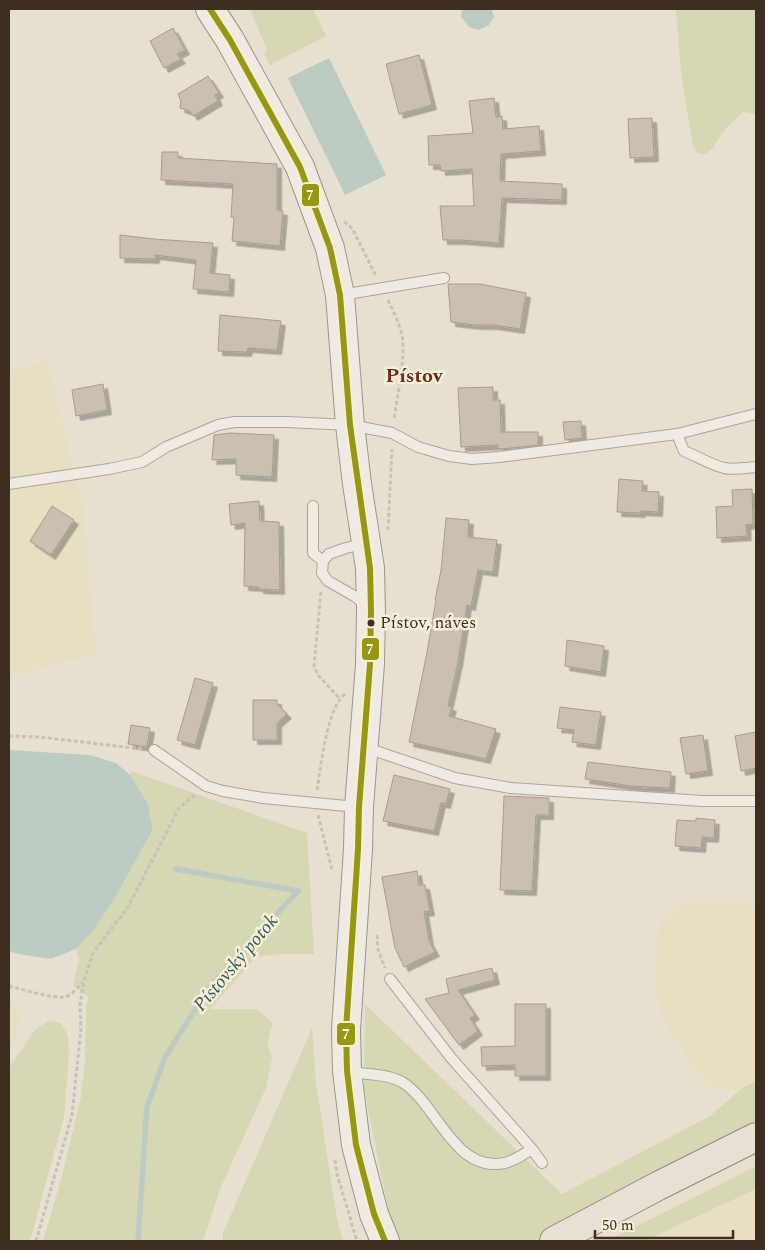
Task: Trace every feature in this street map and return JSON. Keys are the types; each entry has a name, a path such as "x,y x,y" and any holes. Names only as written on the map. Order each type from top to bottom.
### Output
{"main road":[{"path":"554,1241 756,1137"}],"street":[{"path":"210,9 230,40 300,167 330,248 340,295 350,425 370,568 369,686 359,807 346,1030 347,1071 356,1145 374,1214 385,1241"}],"lane":[{"path":"340,295 444,278"},
{"path":"9,484 109,469 142,462 166,448 218,425 234,422 350,425 392,433 418,447 450,456 472,459 676,434 756,414"},
{"path":"676,434 684,450 724,468 756,467"},
{"path":"313,506 313,553 323,561"},
{"path":"367,543 329,554 323,561 322,573 328,581 356,597 370,612"},
{"path":"364,746 455,778 511,788 674,800 756,802"},
{"path":"154,750 206,786 223,791 264,798 359,807"},
{"path":"390,979 452,1059 532,1149 542,1163"},
{"path":"347,1071 383,1076 401,1082 416,1094 461,1148 479,1161 504,1163 532,1149"}],"path":[{"path":"354,235 398,321 402,337 392,433"},
{"path":"328,581 321,592 314,666 318,675 340,698"},
{"path":"333,876 315,802 332,712 340,698 346,693 369,686"},
{"path":"9,736 40,737 154,750"},
{"path":"36,1241 72,1115 81,1029 80,1004 84,981 93,953 128,907 178,808 206,786"},
{"path":"9,986 65,997 84,981"}],"shaded area":[{"path":"462,9 491,9 494,16 489,25 479,30 469,27 461,17"},
{"path":"329,58 386,175 345,195 288,78"},
{"path":"47,359 83,508 96,654 9,677 9,374"},
{"path":"9,750 90,755 116,763 130,775 148,804 153,829 115,898 93,931 76,949 51,959 9,951"},
{"path":"756,902 756,1081 741,1089 718,1090 710,1086 697,1072 665,1022 659,1008 656,994 658,930 661,922 675,907 683,903"},
{"path":"9,999 14,1004 20,1017 17,1033 9,1053"},
{"path":"756,1189 756,1241 644,1241"}],"green space":[{"path":"250,9 313,9 326,36 270,65 264,54 267,50"},
{"path":"676,9 756,9 756,114 743,112 726,128 712,149 705,154 698,154 693,146 681,72"},
{"path":"131,771 307,833 314,954 279,954 256,957 210,1009 257,1009 273,1023 267,1043 272,1057 266,1088 220,1189 203,1241 43,1241 61,1180 81,1097 85,1061 86,1005 89,997 73,986 79,959 76,949 93,931 115,898 153,829 148,804 130,775"},
{"path":"365,1004 562,1194 710,1116 741,1089 756,1081 756,1127 532,1241 400,1241 389,1213 364,1089"},
{"path":"48,1021 61,1023 68,1036 69,1054 64,1117 30,1241 9,1241 9,1068 35,1030"},
{"path":"312,1028 316,1083 337,1220 343,1241 223,1241 223,1233"},
{"path":"756,1166 756,1189 644,1241 607,1241"}],"building":[{"path":"173,28 185,50 177,54 181,59 164,68 150,41"},
{"path":"419,55 432,105 399,114 386,64"},
{"path":"208,76 219,93 215,95 218,101 193,116 190,111 180,108 181,101 178,94"},
{"path":"494,98 496,117 502,116 503,129 539,126 541,151 501,154 500,181 562,184 562,200 502,198 499,243 443,240 440,206 474,206 472,169 441,171 440,165 429,165 428,136 473,133 469,101"},
{"path":"652,118 654,157 630,158 628,119"},
{"path":"162,152 178,152 178,158 277,164 277,210 283,211 280,246 232,241 234,217 231,217 233,184 161,180"},
{"path":"120,235 213,243 210,273 230,275 229,292 193,289 196,260 155,255 155,259 120,258"},
{"path":"448,284 480,284 526,293 520,329 451,322"},
{"path":"220,315 281,321 277,350 248,348 247,352 218,351"},
{"path":"103,384 107,410 76,416 72,390"},
{"path":"493,387 493,400 500,400 501,432 538,432 538,445 498,449 498,445 461,447 458,388"},
{"path":"581,421 582,438 565,440 563,422"},
{"path":"230,433 274,435 272,477 236,475 236,459 212,460 214,435"},
{"path":"619,479 643,481 642,491 659,492 658,512 617,512"},
{"path":"752,489 753,524 746,525 747,536 717,538 716,507 733,506 732,490"},
{"path":"259,501 260,521 279,522 280,590 244,586 245,523 231,525 229,504"},
{"path":"52,506 74,520 51,555 30,541"},
{"path":"446,518 469,520 468,537 497,540 493,572 478,570 471,606 467,605 458,662 448,706 452,707 449,716 496,729 486,759 409,742 441,570"},
{"path":"567,640 604,646 601,672 565,666"},
{"path":"195,678 213,683 195,745 177,740"},
{"path":"253,700 277,700 277,704 287,714 277,723 277,740 253,740"},
{"path":"560,707 601,712 596,745 572,742 574,730 557,728"},
{"path":"131,725 150,728 147,747 128,744"},
{"path":"756,732 756,768 741,771 735,736"},
{"path":"703,735 708,771 686,774 680,738"},
{"path":"588,762 671,772 670,788 631,786 585,779"},
{"path":"394,775 450,789 446,804 441,803 434,831 383,821"},
{"path":"504,796 549,798 549,815 536,815 532,891 500,890"},
{"path":"696,818 715,820 714,838 702,837 701,848 675,846 677,820 696,821"},
{"path":"417,871 419,885 425,885 430,911 424,912 429,941 435,952 404,967 395,948 382,877"},
{"path":"492,968 495,980 458,990 475,1015 470,1018 478,1031 459,1045 425,999 449,993 446,979"},
{"path":"515,1004 546,1004 546,1076 515,1076 515,1065 482,1066 481,1047 515,1046"}],"waterway":[{"path":"176,869 298,891"},
{"name":"Pístovský potok","path":"138,1241 147,1107 165,1057 208,989 298,891"}],"transit line":[{"name":"7","path":"210,9 230,40 300,167 330,248 340,295 350,425 370,568 371,611 370,664 359,807 346,1030 347,1071 356,1145 374,1214 385,1241"}],"place":[{"name":"Pístov, náves","path":"371,623"}],"district":[{"name":"Pístov","path":"414,376"}]}
